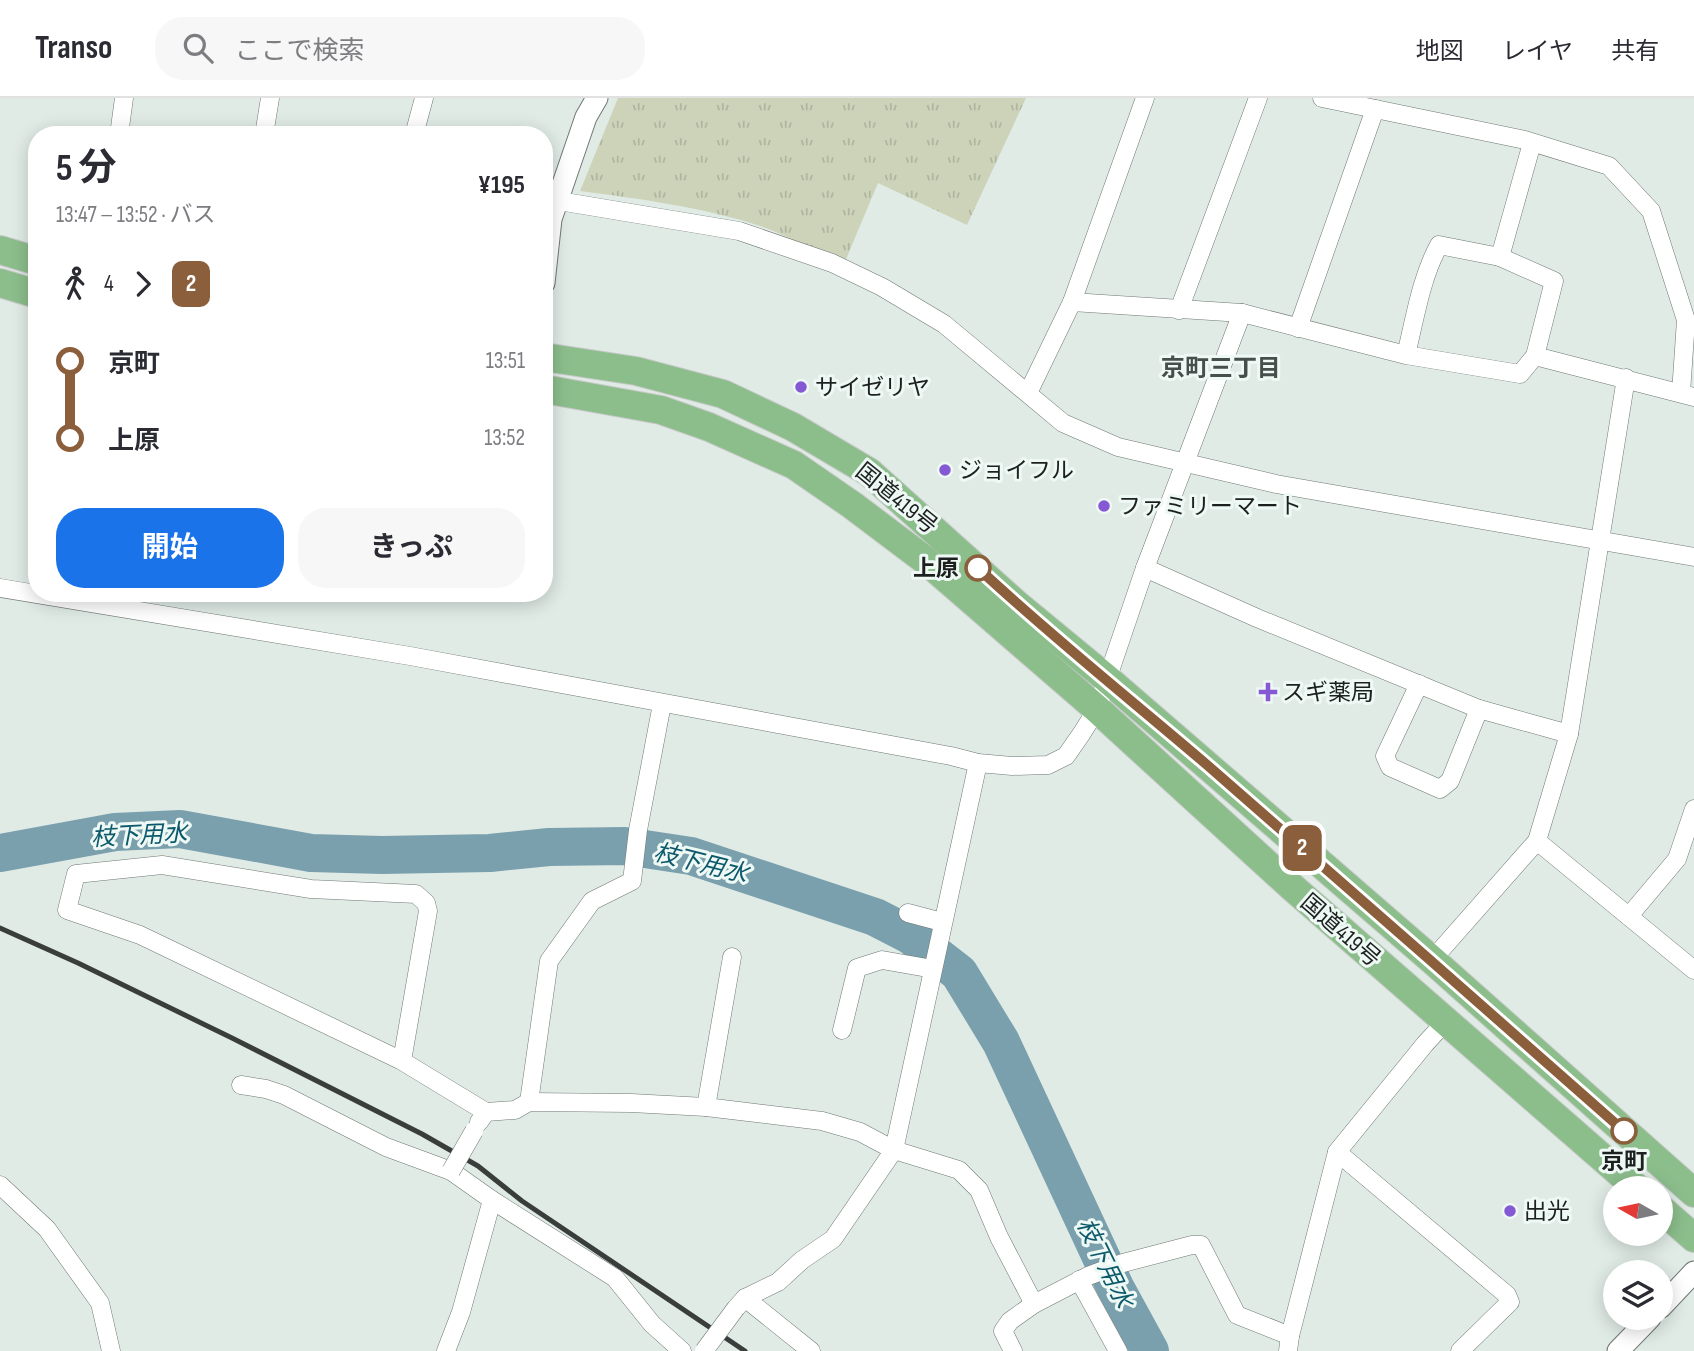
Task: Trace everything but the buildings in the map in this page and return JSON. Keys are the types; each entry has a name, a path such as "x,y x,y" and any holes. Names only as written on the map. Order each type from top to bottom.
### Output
{"highway":[{"path":"0,250 28,258"},
{"path":"0,283 28,291"},
{"name":"国道419号","path":"553,358 636,371 723,394 793,427 869,472 1016,603 1432,960 1694,1194"},
{"name":"国道419号","path":"553,390 661,410 709,427 794,465 852,505 925,560 1097,709 1292,887 1623,1176"},
{"path":"1673,1220 1694,1238"}],"street":[{"path":"119,126 124,98"},
{"path":"265,126 270,98"},
{"path":"416,126 424,98"},
{"path":"553,208 586,117 597,98"},
{"path":"1028,393 1072,302 1145,98"},
{"path":"1179,310 1258,98"},
{"path":"1322,98 1532,143 1609,166 1651,211 1686,320 1688,395 1535,356"},
{"path":"1297,328 1374,109"},
{"path":"1500,257 1532,143"},
{"path":"553,213 739,231 832,263 944,324 1063,423 1118,447 1276,484 1694,557"},
{"path":"1072,302 1242,313 1406,355 1520,374 1535,356 1554,281 1500,257 1439,245 1427,273 1406,355"},
{"path":"84,602 410,656 978,763 1048,765 1066,756 1097,709 1145,568 1242,313"},
{"path":"1432,960 1537,841 1569,734 1626,378"},
{"path":"1145,568 1257,618 1479,709 1569,734"},
{"path":"0,588 28,593"},
{"path":"1419,684 1385,756 1390,767 1440,789 1450,781 1479,709"},
{"path":"529,1102 549,961 592,901 632,881 638,830 662,704"},
{"path":"704,1351 740,1303 778,1282 802,1260 833,1239 894,1150 978,763"},
{"path":"1629,916 1677,859 1694,809"},
{"path":"1537,841 1694,970"},
{"path":"402,1061 428,911 426,904 416,894 311,889 162,865 76,874 68,911 140,935 402,1061 486,1112 515,1110 529,1102 631,1103 706,1107 822,1121 860,1132 894,1150 959,1170 979,1190 999,1237 1034,1304"},
{"path":"908,913 942,925"},
{"path":"706,1107 732,957"},
{"path":"842,1030 858,968 882,960 933,969"},
{"path":"1013,1351 1003,1331 1010,1321 1034,1304 1084,1278 1123,1263 1192,1245 1201,1245 1237,1315 1289,1343 1337,1152 1447,1020"},
{"path":"240,1084 266,1088 285,1095 386,1147 451,1171 615,1278 652,1324 682,1351"},
{"path":"451,1171 486,1112"},
{"path":"1337,1152 1507,1295 1510,1302 1460,1351"},
{"path":"0,1185 47,1229 100,1303 111,1351"},
{"path":"446,1351 461,1312 492,1200"},
{"path":"1673,1294 1694,1272"},
{"path":"1084,1278 1118,1351"},
{"path":"740,1303 811,1351"},
{"path":"1618,1351 1638,1330"}],"green space":[{"path":"618,98 1026,98 967,225 878,183 844,264 781,234 738,219 671,204 580,191"}],"waterway":[{"name":"枝下用水","path":"0,853 115,832 180,829 311,853 490,853 549,847 625,846 691,856 875,917 910,935 959,973 1001,1042 1115,1287 1150,1351"}],"railway":[{"path":"0,928 232,1038 422,1134 478,1166 522,1201 745,1351"}],"bus line":[{"name":"2","path":"978,568 1432,960 1624,1131"}],"place":[{"name":"サイゼリヤ","path":"801,387"},
{"name":"ジョイフル","path":"945,470"},
{"name":"ファミリーマート","path":"1104,506"},
{"name":"上原","path":"978,568"},
{"name":"スギ薬局","path":"1268,692"},
{"name":"京町","path":"1624,1131"},
{"name":"出光","path":"1510,1211"}],"district":[{"name":"京町三丁目","path":"1221,368"}]}
